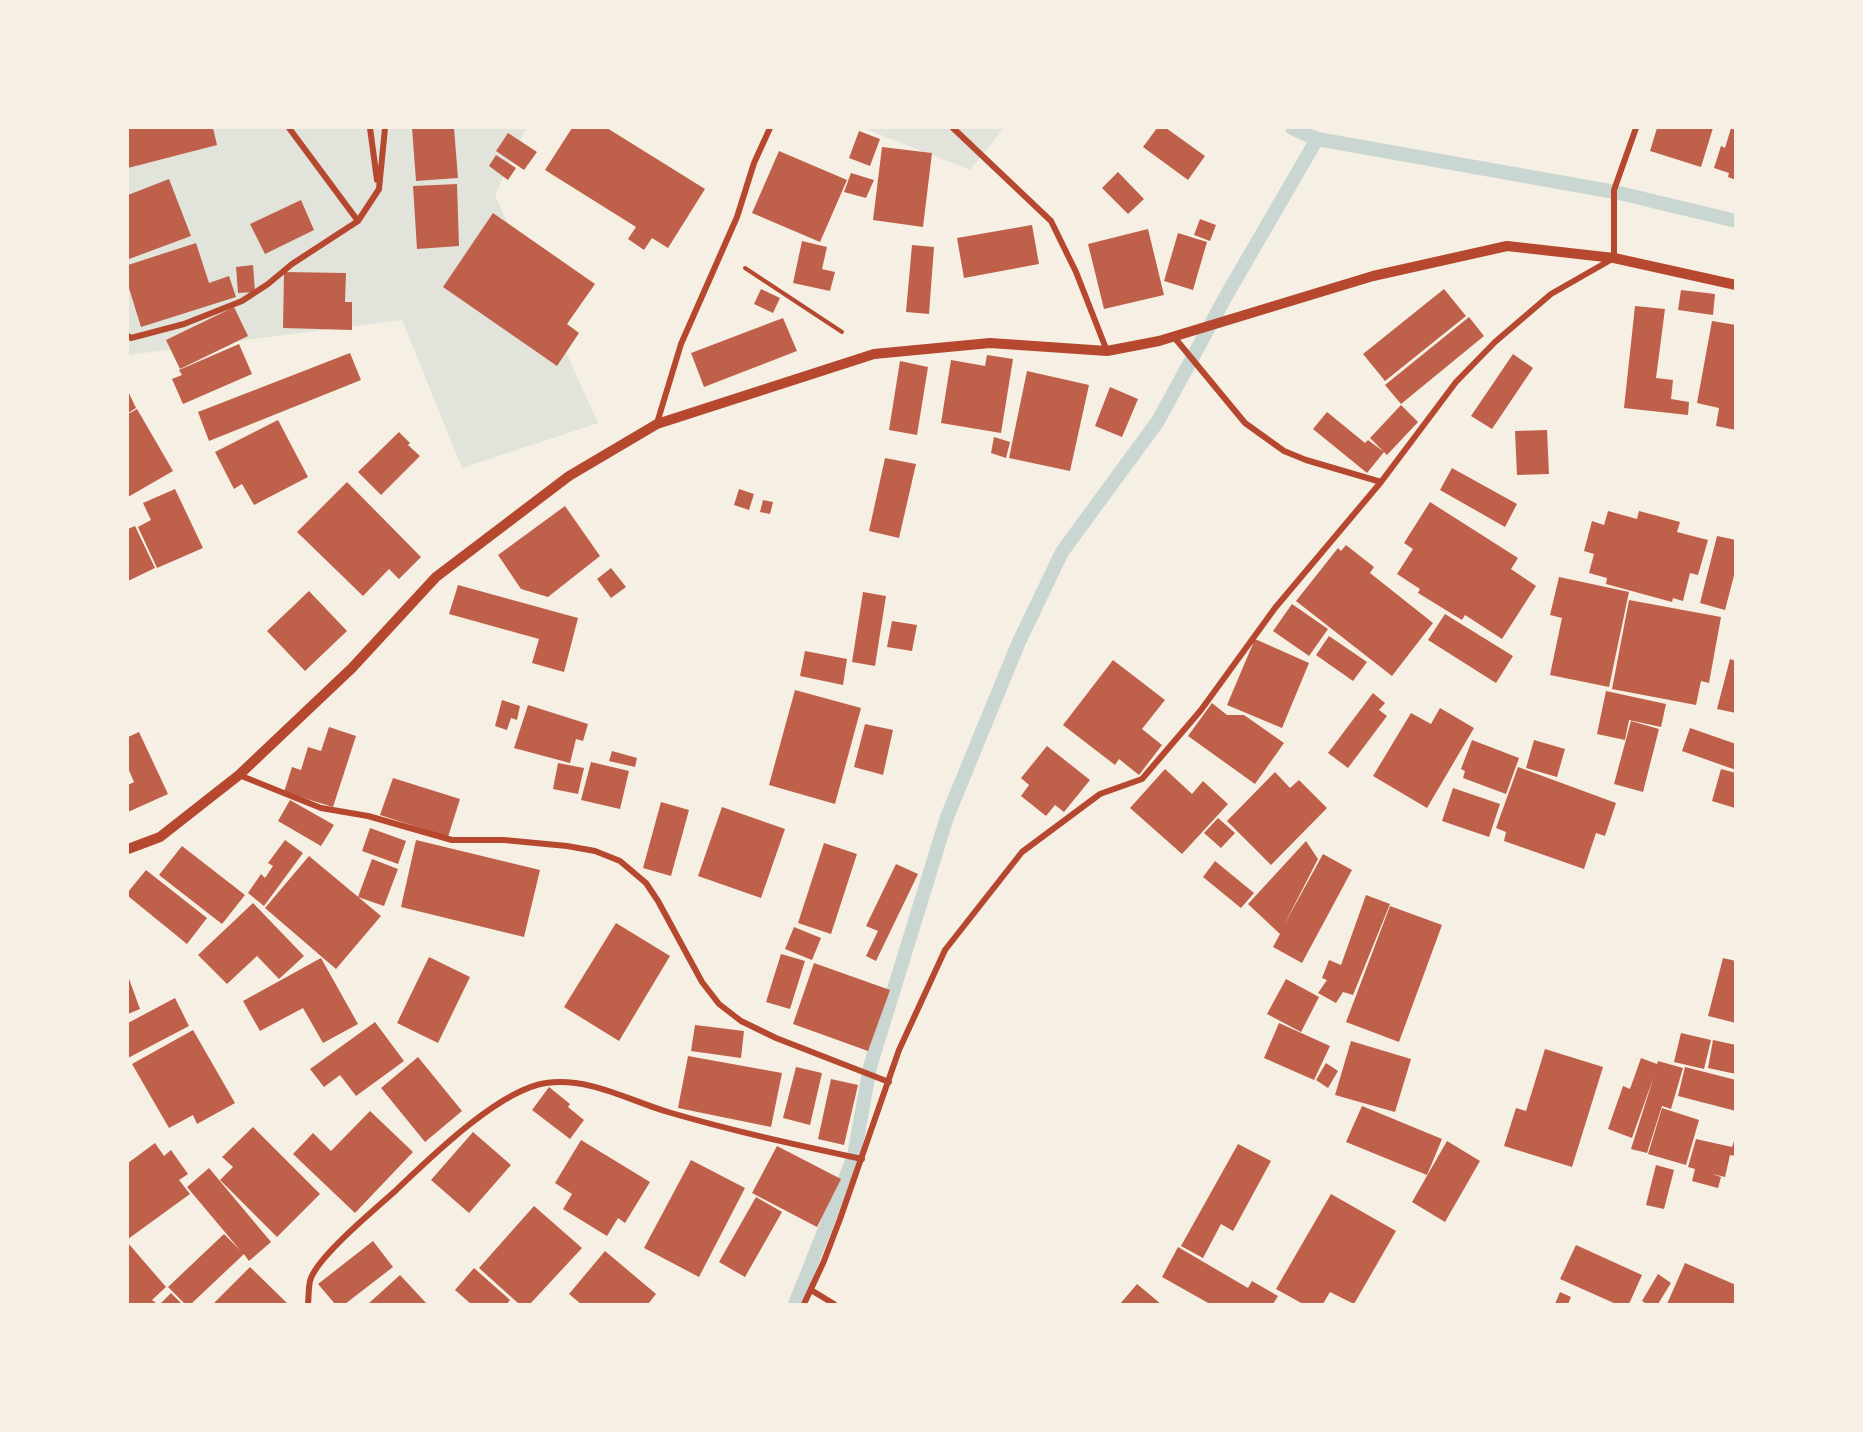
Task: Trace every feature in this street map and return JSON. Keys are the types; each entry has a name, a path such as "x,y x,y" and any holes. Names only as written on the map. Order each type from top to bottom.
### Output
{"street":[{"path":"289,128 358,221"},
{"path":"370,128 379,189"},
{"path":"128,336 131,338 184,324 242,301 268,284 292,264 358,221 379,189 385,128"},
{"path":"657,424 681,344 737,217 754,163 770,128"},
{"path":"953,128 1051,221 1076,272 1107,351"},
{"path":"1614,258 1614,190 1635,128"},
{"path":"128,849 160,837 239,775 352,668 436,577 569,476 657,424 874,354 990,343 1107,351 1174,337 1373,276 1507,246 1614,258 1736,285"},
{"path":"804,1305 862,1159 900,1050 945,950 1022,852 1100,794 1142,779 1201,710 1275,608 1381,482 1456,382 1495,342 1551,294 1614,258"},
{"path":"1174,337 1245,423 1284,451 1306,460 1381,482"},
{"path":"239,775 321,808 368,816 452,840 504,840 567,846 595,851 620,861 645,883 658,901 702,982 719,1004 741,1021 776,1038 889,1082"},
{"path":"308,1305 310,1279 321,1261 387,1198 451,1139 470,1125 509,1097 544,1083 578,1082 623,1095 666,1112 862,1159"},
{"path":"811,1290 834,1305"}],"path":[{"path":"722,253 874,354"}],"shaded area":[{"path":"128,128 526,128 495,195 598,423 462,468 402,320 128,355"},
{"path":"863,128 1004,128 970,170"}],"building":[{"path":"128,128 213,128 217,145 128,168"},
{"path":"412,128 454,128 458,178 416,181"},
{"path":"572,128 607,128 705,189 668,248 652,238 644,250 628,239 636,227 545,170"},
{"path":"1157,128 1166,128 1205,156 1188,180 1143,147"},
{"path":"1657,128 1713,128 1701,167 1650,151"},
{"path":"1731,128 1736,128 1736,180 1728,177 1729,173 1714,168 1721,146 1725,148"},
{"path":"859,131 880,139 870,166 849,158"},
{"path":"508,133 537,152 524,170 496,151"},
{"path":"882,147 932,153 923,227 873,220"},
{"path":"779,151 847,180 820,242 752,213"},
{"path":"496,155 516,168 508,180 489,166"},
{"path":"1118,172 1144,199 1128,214 1102,188"},
{"path":"851,173 874,180 866,198 844,192"},
{"path":"169,179 191,236 129,259 128,195"},
{"path":"457,184 459,246 417,249 413,186"},
{"path":"301,200 314,230 265,254 250,224"},
{"path":"493,213 595,284 567,324 579,333 557,366 443,287"},
{"path":"1200,219 1216,225 1210,241 1194,235"},
{"path":"1032,225 1039,264 964,278 957,238"},
{"path":"1148,229 1164,295 1104,309 1088,244"},
{"path":"1178,233 1207,242 1193,290 1164,281"},
{"path":"802,241 827,247 822,269 835,272 830,291 793,283"},
{"path":"196,243 209,283 229,276 236,297 141,327 128,285 128,265"},
{"path":"912,245 934,247 929,314 906,312"},
{"path":"253,265 255,292 238,293 236,267"},
{"path":"284,272 346,273 345,302 352,302 352,330 283,328"},
{"path":"761,289 780,298 773,313 754,304"},
{"path":"1444,289 1466,316 1385,381 1363,354"},
{"path":"1681,290 1715,294 1713,315 1678,310"},
{"path":"1635,306 1665,309 1656,378 1673,380 1671,399 1689,402 1688,415 1624,408"},
{"path":"234,307 248,336 180,369 166,340"},
{"path":"1469,317 1484,336 1401,404 1385,385"},
{"path":"783,318 797,351 704,387 691,353"},
{"path":"1712,321 1736,325 1736,430 1716,426 1719,408 1697,403"},
{"path":"239,344 252,374 183,404 172,379 182,375 179,370"},
{"path":"350,353 361,380 209,441 198,412"},
{"path":"1513,354 1533,368 1492,429 1471,416"},
{"path":"987,355 1013,359 1001,433 941,423 951,360 985,366"},
{"path":"900,361 928,367 917,435 889,430"},
{"path":"1027,371 1089,385 1070,471 1009,458"},
{"path":"1110,387 1138,399 1122,437 1095,426"},
{"path":"128,391 136,408 128,413"},
{"path":"1401,405 1418,422 1387,455 1370,438"},
{"path":"137,409 173,471 128,497 128,414"},
{"path":"1327,412 1365,443 1368,440 1384,452 1367,473 1313,429"},
{"path":"278,420 308,477 254,505 242,484 234,489 215,452"},
{"path":"1547,430 1549,474 1517,475 1515,431"},
{"path":"399,432 420,456 381,495 358,472"},
{"path":"994,437 1010,442 1006,458 991,453"},
{"path":"885,458 916,464 899,538 869,531"},
{"path":"1452,468 1517,504 1505,527 1440,490"},
{"path":"347,482 421,557 399,579 389,569 363,596 297,532"},
{"path":"175,489 203,548 157,568 138,527 151,520 143,503"},
{"path":"739,489 754,494 749,510 734,505"},
{"path":"763,500 773,502 770,514 760,512"},
{"path":"1430,502 1518,558 1511,569 1536,586 1502,639 1465,615 1462,620 1418,593 1420,589 1397,574 1413,549 1404,543"},
{"path":"565,506 600,556 548,597 521,589 498,555"},
{"path":"1608,511 1637,519 1639,511 1680,522 1677,532 1708,540 1698,575 1690,573 1683,601 1673,598 1672,602 1606,584 1607,578 1589,573 1594,554 1584,551 1592,521 1604,525"},
{"path":"135,526 155,568 128,581 128,529"},
{"path":"1717,536 1736,540 1736,568 1725,610 1700,603"},
{"path":"1346,545 1374,567 1370,573 1433,623 1392,676 1296,601 1338,548 1341,551"},
{"path":"611,568 626,587 611,598 597,579"},
{"path":"1559,577 1629,592 1609,687 1550,675 1562,618 1550,615"},
{"path":"458,585 578,618 564,672 532,663 539,639 449,614"},
{"path":"309,591 347,631 305,671 267,631"},
{"path":"863,592 886,596 875,666 852,662"},
{"path":"1629,600 1721,617 1709,683 1701,681 1696,705 1612,689"},
{"path":"1292,604 1328,629 1309,656 1273,631"},
{"path":"1445,614 1513,656 1496,683 1428,640"},
{"path":"892,621 917,625 912,651 887,647"},
{"path":"1329,636 1367,662 1353,681 1316,655"},
{"path":"1255,639 1309,663 1282,728 1227,705"},
{"path":"805,651 847,659 843,685 800,676"},
{"path":"1730,659 1736,661 1736,713 1717,709"},
{"path":"1113,660 1165,700 1142,729 1162,745 1139,775 1119,759 1115,765 1063,725"},
{"path":"795,690 861,708 835,804 769,785"},
{"path":"1606,691 1666,704 1661,727 1629,720 1625,740 1597,734"},
{"path":"1373,693 1385,703 1379,710 1387,716 1348,768 1328,753"},
{"path":"502,700 520,706 517,720 511,718 507,730 495,726"},
{"path":"1212,703 1227,715 1244,715 1284,743 1255,784 1188,736"},
{"path":"528,705 588,724 583,741 576,739 570,763 514,748"},
{"path":"1440,708 1474,728 1427,808 1373,776 1411,713 1431,724"},
{"path":"1631,721 1659,729 1643,792 1614,784"},
{"path":"865,724 893,730 883,775 854,767"},
{"path":"329,727 356,736 333,807 284,792 292,767 301,770 308,747 321,751"},
{"path":"1690,728 1736,744 1736,770 1682,751"},
{"path":"139,732 168,794 128,812 128,785 134,782 128,768 128,737"},
{"path":"1472,740 1519,758 1506,794 1463,778 1465,771 1461,769"},
{"path":"1534,740 1565,749 1557,777 1526,768"},
{"path":"1047,746 1090,780 1064,812 1055,805 1046,816 1021,796 1029,785 1021,778"},
{"path":"612,751 637,758 635,767 609,761"},
{"path":"591,762 629,771 620,809 581,800"},
{"path":"558,763 584,768 578,794 553,789"},
{"path":"1518,767 1616,803 1605,836 1596,833 1584,869 1504,841 1506,832 1496,828"},
{"path":"1165,769 1192,794 1203,781 1228,804 1182,854 1130,808"},
{"path":"1721,769 1736,773 1735,808 1712,801"},
{"path":"1275,772 1290,788 1299,780 1327,808 1271,865 1227,821"},
{"path":"393,778 460,799 448,837 380,815"},
{"path":"1453,788 1500,804 1489,837 1442,821"},
{"path":"290,800 334,825 321,846 278,821"},
{"path":"661,802 689,810 671,876 643,868"},
{"path":"722,807 785,829 761,898 698,876"},
{"path":"1218,818 1235,833 1221,848 1204,833"},
{"path":"370,828 406,841 398,864 362,851"},
{"path":"285,840 303,853 264,906 248,893 261,874 265,878 273,866 268,863"},
{"path":"416,840 540,870 524,937 401,907"},
{"path":"1306,841 1318,859 1284,925 1323,854 1352,870 1302,963 1273,947 1280,934 1248,904"},
{"path":"824,843 857,854 831,934 798,923"},
{"path":"182,846 245,895 222,924 159,875"},
{"path":"309,856 381,916 336,969 265,908"},
{"path":"372,859 398,869 384,906 358,897"},
{"path":"1215,861 1254,893 1241,908 1203,877"},
{"path":"896,864 918,874 876,961 866,956 878,931 866,926"},
{"path":"146,870 207,918 187,944 128,896 128,892"},
{"path":"1366,895 1390,904 1353,995 1343,992 1336,1003 1318,993 1327,980 1322,978 1329,960 1341,965"},
{"path":"253,903 304,956 279,979 257,956 227,984 198,955"},
{"path":"1390,906 1442,925 1399,1042 1346,1022"},
{"path":"616,923 670,956 619,1041 564,1007"},
{"path":"794,927 821,938 812,960 785,949"},
{"path":"781,954 805,961 790,1009 766,1002"},
{"path":"429,957 470,977 438,1043 397,1023"},
{"path":"321,958 358,1024 323,1043 303,1008 260,1031 243,1001"},
{"path":"1723,958 1736,961 1736,1023 1708,1016"},
{"path":"814,963 890,990 868,1051 793,1024"},
{"path":"128,976 140,1009 128,1014"},
{"path":"1286,979 1319,997 1301,1032 1267,1014"},
{"path":"175,998 189,1026 128,1058 128,1023"},
{"path":"375,1022 404,1061 356,1096 340,1075 324,1087 310,1069"},
{"path":"1279,1023 1330,1046 1314,1080 1264,1058"},
{"path":"695,1025 744,1031 741,1058 691,1051"},
{"path":"193,1030 235,1103 197,1124 193,1115 169,1128 132,1064"},
{"path":"1681,1033 1711,1040 1704,1069 1674,1062"},
{"path":"1713,1040 1736,1045 1736,1074 1708,1068"},
{"path":"1351,1041 1411,1059 1395,1112 1335,1095"},
{"path":"1545,1049 1603,1067 1572,1167 1504,1146 1516,1108 1526,1111"},
{"path":"688,1056 782,1073 771,1127 678,1108"},
{"path":"418,1057 462,1111 425,1142 381,1088"},
{"path":"1641,1058 1657,1064 1658,1061 1683,1068 1671,1109 1662,1106 1647,1153 1631,1149 1654,1076 1632,1138 1608,1129 1623,1086 1630,1089"},
{"path":"1326,1063 1338,1071 1328,1088 1316,1080"},
{"path":"796,1067 822,1073 810,1125 783,1118"},
{"path":"1685,1067 1736,1080 1736,1111 1678,1096"},
{"path":"831,1079 858,1085 844,1145 818,1139"},
{"path":"549,1087 570,1104 568,1107 584,1120 570,1139 532,1110"},
{"path":"1362,1106 1442,1139 1427,1175 1346,1142"},
{"path":"1662,1108 1699,1120 1686,1165 1648,1154"},
{"path":"370,1111 413,1152 355,1213 293,1154 313,1133 331,1151"},
{"path":"253,1127 320,1194 277,1237 220,1180 233,1167 222,1157"},
{"path":"473,1132 511,1165 469,1213 431,1180"},
{"path":"1735,1138 1736,1156 1730,1155 1725,1177 1712,1174 1721,1177 1718,1188 1692,1181 1695,1169 1688,1167 1696,1139 1732,1147"},
{"path":"581,1140 650,1182 625,1223 618,1218 607,1236 563,1209 572,1194 555,1183"},
{"path":"1447,1141 1480,1161 1445,1222 1412,1202"},
{"path":"155,1143 164,1156 171,1150 188,1174 179,1180 190,1194 128,1239 128,1163"},
{"path":"1238,1144 1271,1161 1233,1231 1221,1224 1203,1258 1181,1246"},
{"path":"777,1146 841,1179 817,1227 752,1193"},
{"path":"691,1160 745,1188 699,1277 644,1248"},
{"path":"1656,1165 1674,1170 1664,1209 1646,1205"},
{"path":"209,1168 271,1242 249,1261 244,1254 191,1304 185,1304 168,1287 224,1234 240,1250 187,1187"},
{"path":"1331,1194 1396,1231 1354,1304 1330,1292 1323,1304 1303,1304 1276,1289"},
{"path":"756,1197 782,1212 745,1277 719,1262"},
{"path":"534,1206 582,1248 530,1304 519,1304 479,1268"},
{"path":"373,1241 393,1267 345,1304 335,1304 318,1284"},
{"path":"128,1243 166,1287 152,1300 156,1303 154,1304 128,1304"},
{"path":"1576,1245 1642,1275 1629,1304 1616,1304 1560,1279"},
{"path":"1178,1247 1248,1288 1252,1281 1278,1296 1273,1304 1210,1304 1162,1277"},
{"path":"605,1251 656,1294 648,1304 581,1304 569,1294"},
{"path":"1685,1263 1736,1285 1736,1304 1667,1304"},
{"path":"250,1267 288,1304 213,1304"},
{"path":"474,1268 510,1300 507,1304 471,1304 455,1290"},
{"path":"1658,1274 1671,1283 1658,1304 1647,1304 1642,1301"},
{"path":"400,1275 427,1304 368,1304"},
{"path":"1137,1284 1161,1304 1120,1304"},
{"path":"1560,1292 1571,1297 1568,1304 1555,1304"},
{"path":"171,1293 182,1304 160,1304"}],"waterway":[{"path":"1292,128 1317,139 1615,192 1736,221"},
{"path":"795,1304 854,1156 870,1067 947,817 1018,644 1062,552 1158,421 1226,296 1317,139"}]}
